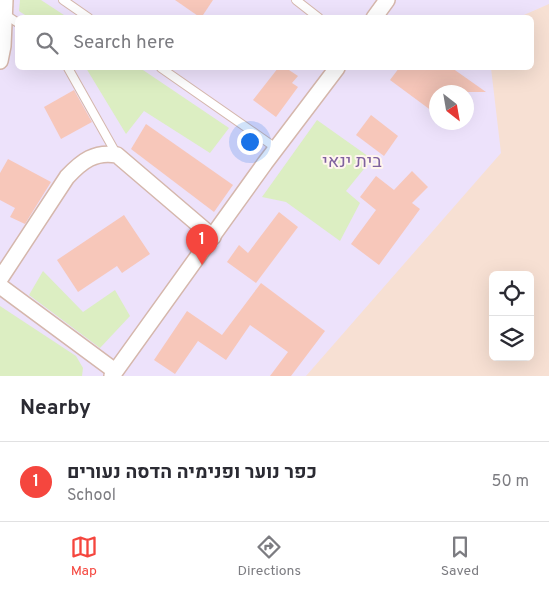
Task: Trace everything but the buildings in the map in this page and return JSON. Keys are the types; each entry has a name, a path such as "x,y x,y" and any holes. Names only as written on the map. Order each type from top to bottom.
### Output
{"street":[{"path":"376,15 387,0"},
{"path":"0,61 9,13"},
{"path":"0,286 113,374 276,148 335,70"},
{"path":"0,279 67,177 80,164 103,152 117,155 213,237"}],"lane":[{"path":"64,0 85,15"},
{"path":"296,0 316,15"},
{"path":"69,70 117,155"},
{"path":"164,70 276,148"}],"shaded area":[{"name":"בית ינאי","path":"0,0 549,0 549,376 0,376"},
{"name":"בית ינאי","path":"0,0 549,0 549,4 524,15 15,15 15,70 491,70 501,153 306,376 0,376"}],"green space":[{"path":"20,0 41,0 64,15 25,15 19,11"},
{"path":"87,70 143,70 229,128 210,153 144,111 126,134"},
{"path":"317,120 372,159 346,191 360,203 340,241 286,202 262,197"},
{"path":"43,271 83,312 115,290 130,316 100,348 29,295"},
{"path":"0,306 76,356 83,368 82,376 0,376"}],"place":[{"name":"כפר נוער ופנימיה הדסה נעורים","path":"202,265"}],"district":[{"name":"בית ינאי","path":"352,162"}]}
